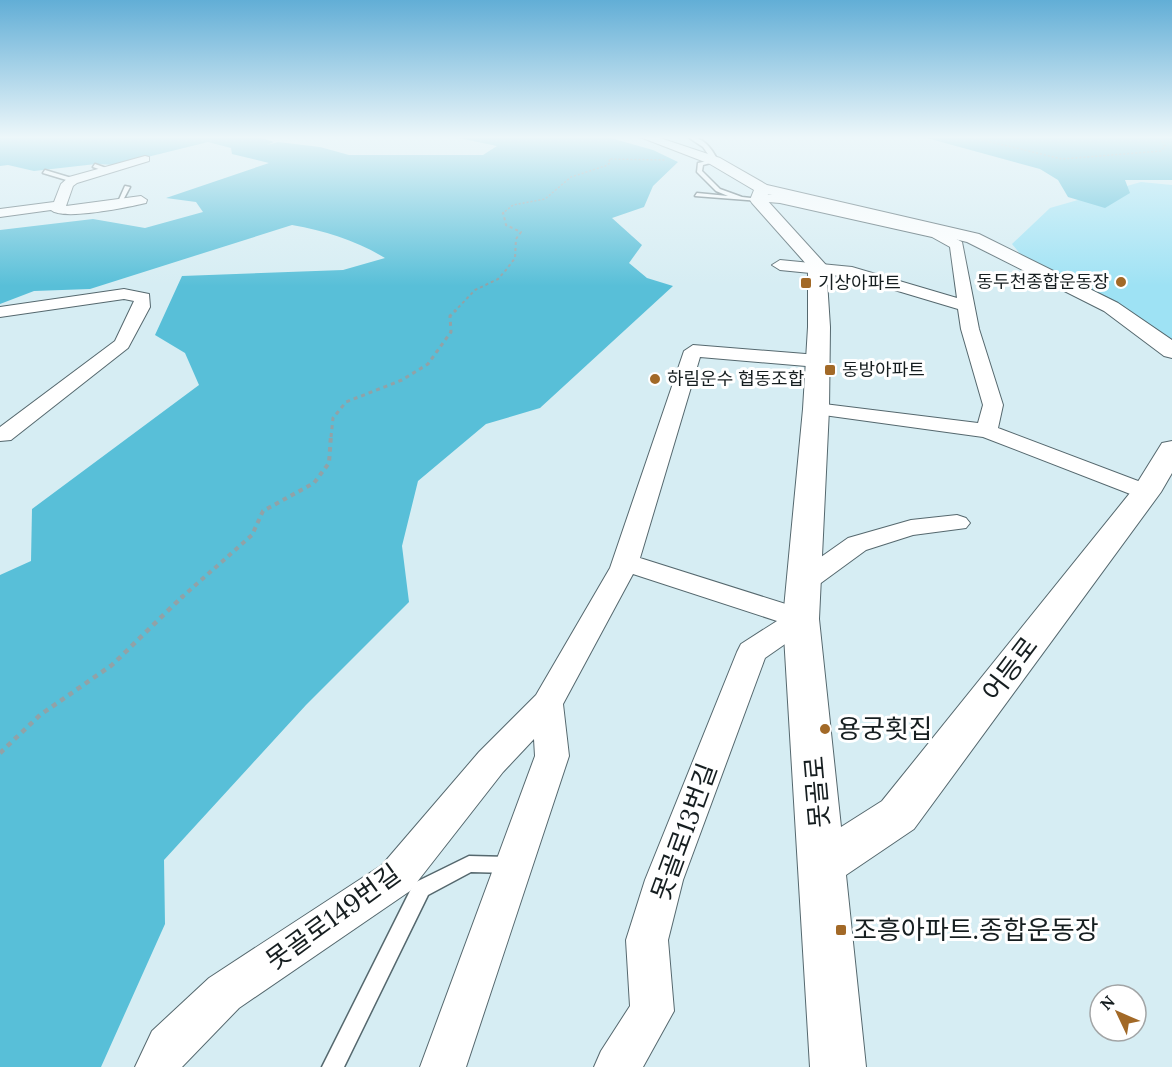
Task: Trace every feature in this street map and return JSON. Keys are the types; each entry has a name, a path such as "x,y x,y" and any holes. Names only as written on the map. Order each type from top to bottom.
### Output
{"street":[{"path":"66,187 58,210 76,210 141,200"},
{"path":"751,187 755,196 818,268"},
{"path":"755,196 937,234 950,239 957,245 970,329 993,405 987,431"},
{"path":"755,196 973,238 1111,307 1172,351"},
{"path":"0,213 60,205"},
{"path":"780,265 852,272 966,306"},
{"name":"못골로","path":"818,268 816,409 801,619 838,1067"},
{"path":"0,312 124,294 143,298 142,307 122,344 3,435"},
{"name":"못골로149번길","path":"158,1067 168,1047 224,993 396,878 491,762 547,704 625,561 693,351 818,361"},
{"path":"816,409 987,431 1146,492"},
{"name":"어등로","path":"823,864 898,815 1146,492 1172,449"},
{"path":"804,582 857,544 911,528 957,523"},
{"path":"625,561 801,619"},
{"name":"못골로13번길","path":"617,1067 652,1011 647,940 658,900 752,652 801,619"},
{"path":"442,1067 552,756 547,704"}],"lane":[{"path":"119,203 127,187"},
{"path":"715,187 718,190 755,196"},
{"path":"697,195 755,196"},
{"path":"333,1067 421,890 470,864 513,866"}],"path":[{"path":"0,753 40,715 112,665 193,586 252,536 263,511 314,483 329,464 333,418 346,402 402,380 428,364 451,332 450,316 475,290 498,279 514,258 516,239 521,232 506,225 502,213 505,209 549,197 560,187"}],"shaded area":[{"path":"199,187 653,187 644,207 612,218 642,245 629,263 647,278 673,286 540,408 486,424 418,481 402,546 409,602 306,705 164,860 165,924 101,1067 0,1067 0,575 31,561 32,509 199,385 185,353 155,335 182,276 343,270 385,258 340,237 292,225 90,289 34,291 0,304 0,230 93,219 145,228 203,212 196,202 166,198"},
{"path":"1062,187 1128,187 1130,193 1105,208 1068,197"},
{"name":"동두천종합운동장","path":"1124,187 1172,187 1172,340 1026,261 1012,244 1050,208"}],"place":[{"name":"동두천종합운동장","path":"1121,282"},
{"name":"기상아파트","path":"806,283"},
{"name":"동방아파트","path":"830,370"},
{"name":"하림운수 협동조합","path":"655,379"},
{"name":"용궁횟집","path":"825,729"},
{"name":"조흥아파트.종합운동장","path":"841,930"}]}
